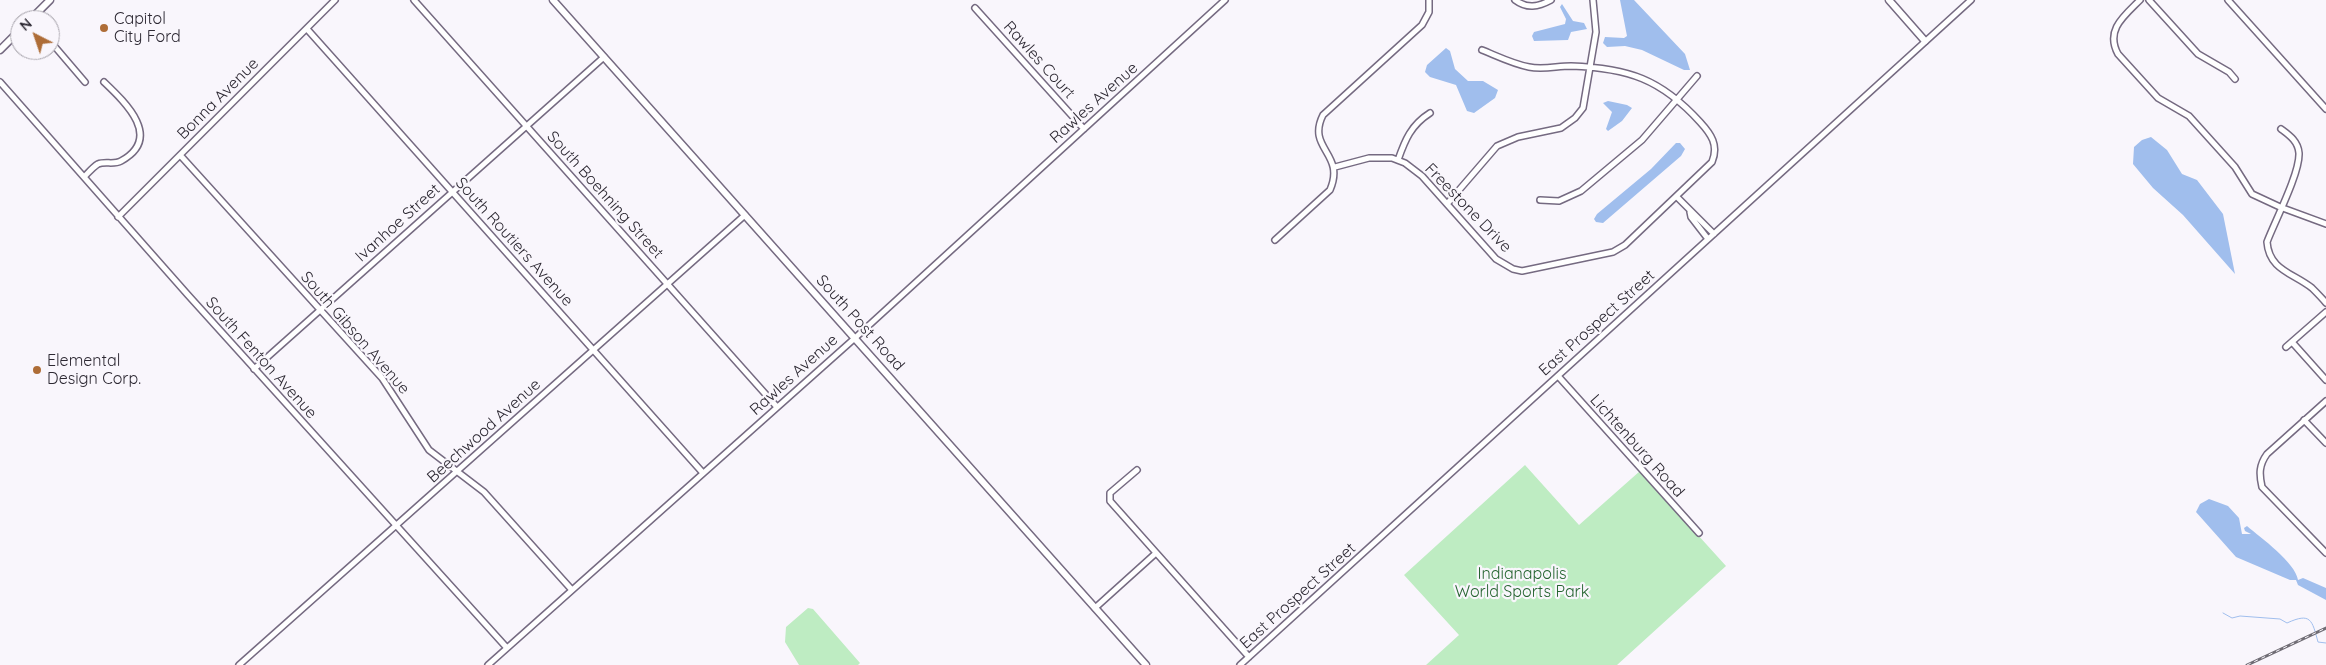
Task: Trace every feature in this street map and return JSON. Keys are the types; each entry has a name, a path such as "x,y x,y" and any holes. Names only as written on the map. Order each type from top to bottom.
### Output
{"main road":[{"name":"South Post Road","path":"553,0 1146,665"},
{"path":"1889,0 1925,41"},
{"path":"0,50 10,40"}],"street":[{"name":"Bonna Avenue","path":"118,217 335,0"},
{"name":"South Boehning Street","path":"414,0 777,407"},
{"name":"Rawles Avenue","path":"488,665 855,338 1225,0"},
{"path":"1275,240 1330,190 1335,168 1319,139 1319,125 1322,117 1422,25 1429,12 1429,0"},
{"path":"1514,0 1523,5 1534,6 1551,0"},
{"path":"1446,204 1497,146 1518,137 1561,128 1575,118 1583,108 1591,68 1596,25 1593,0"},
{"name":"East Prospect Street","path":"1240,665 1971,0"},
{"path":"2140,0 2117,23 2113,35 2113,46 2118,54 2158,98 2188,116 2235,167 2252,194 2280,208 2326,224"},
{"path":"2149,0 2198,54 2229,72 2234,79"},
{"path":"2228,0 2326,109"},
{"name":"Rawles Court","path":"975,8 1084,129"},
{"name":"South Routiers Avenue","path":"307,29 703,473"},
{"path":"1482,50 1530,67 1570,66 1638,76 1661,86 1678,99 1711,135 1715,146 1715,156 1708,169 1677,197 1714,234"},
{"path":"60,52 85,82"},
{"name":"Ivanhoe Street","path":"254,369 604,57"},
{"path":"1540,200 1559,201 1580,192 1638,144 1697,76"},
{"name":"South Fenton Avenue","path":"0,82 254,369 507,648"},
{"path":"84,177 99,164 122,160 134,150 141,137 140,127 132,113 104,82"},
{"path":"1398,160 1411,129 1417,121 1430,113"},
{"path":"2281,129 2292,138 2299,153 2295,172 2267,242 2270,257 2277,266 2312,288 2326,303"},
{"name":"South Gibson Avenue","path":"180,155 384,381 429,450 484,492 572,590"},
{"name":"Freestone Drive","path":"1335,168 1369,158 1383,157 1405,163 1422,176 1496,259 1522,271 1613,252 1625,245 1677,197"},
{"path":"1690,212 1691,217 1708,239"},
{"name":"Beechwood Avenue","path":"239,665 745,215"},
{"path":"2286,346 2326,312"},
{"path":"2292,342 2326,380"},
{"name":"Lichtenburg Road","path":"1558,376 1699,533"},
{"path":"2326,401 2267,454 2262,460 2259,476 2262,487 2326,553"},
{"path":"2304,420 2326,443"},
{"path":"1137,470 1109,496 1110,502 1249,657"},
{"path":"1095,608 1156,553"}],"green space":[{"name":"Indianapolis World Sports Park","path":"1525,465 1579,525 1640,471 1726,566 1617,665 1426,665 1459,635 1404,575"},
{"path":"808,608 813,609 860,663 858,665 799,665 785,642 786,627"}],"water":[{"path":"1620,0 1634,0 1685,54 1690,70 1684,70 1642,50 1625,46 1607,47 1603,43 1605,37 1624,38 1627,36"},
{"path":"1562,4 1573,21 1584,23 1587,29 1571,32 1568,40 1534,41 1532,36 1534,32 1565,24 1566,19 1560,7"},
{"path":"1446,48 1450,51 1455,69 1468,81 1483,81 1498,90 1495,98 1474,113 1467,111 1456,85 1430,77 1425,72 1427,65"},
{"path":"1608,101 1632,108 1622,121 1608,131 1606,129 1612,112 1603,103"},
{"path":"2151,137 2167,150 2182,174 2197,180 2223,214 2235,274 2183,215 2153,188 2133,164 2134,147 2142,140"},
{"path":"1676,143 1680,143 1685,149 1681,156 1603,223 1596,222 1594,219 1597,214 1651,169"},
{"path":"2209,499 2228,506 2239,518 2242,534 2251,534 2245,531 2244,528 2247,526 2284,558 2296,573 2298,580 2303,578 2326,588 2326,600 2298,585 2296,580 2290,580 2236,557 2196,512 2200,504"}],"waterway":[{"path":"2223,613 2232,618 2240,616 2280,619 2287,623 2306,618 2312,623 2318,642 2326,643"}],"railway":[{"path":"2247,665 2326,628"}],"place":[{"name":"Capitol City Ford","path":"104,28"},
{"name":"Elemental Design Corp.","path":"37,370"}]}
